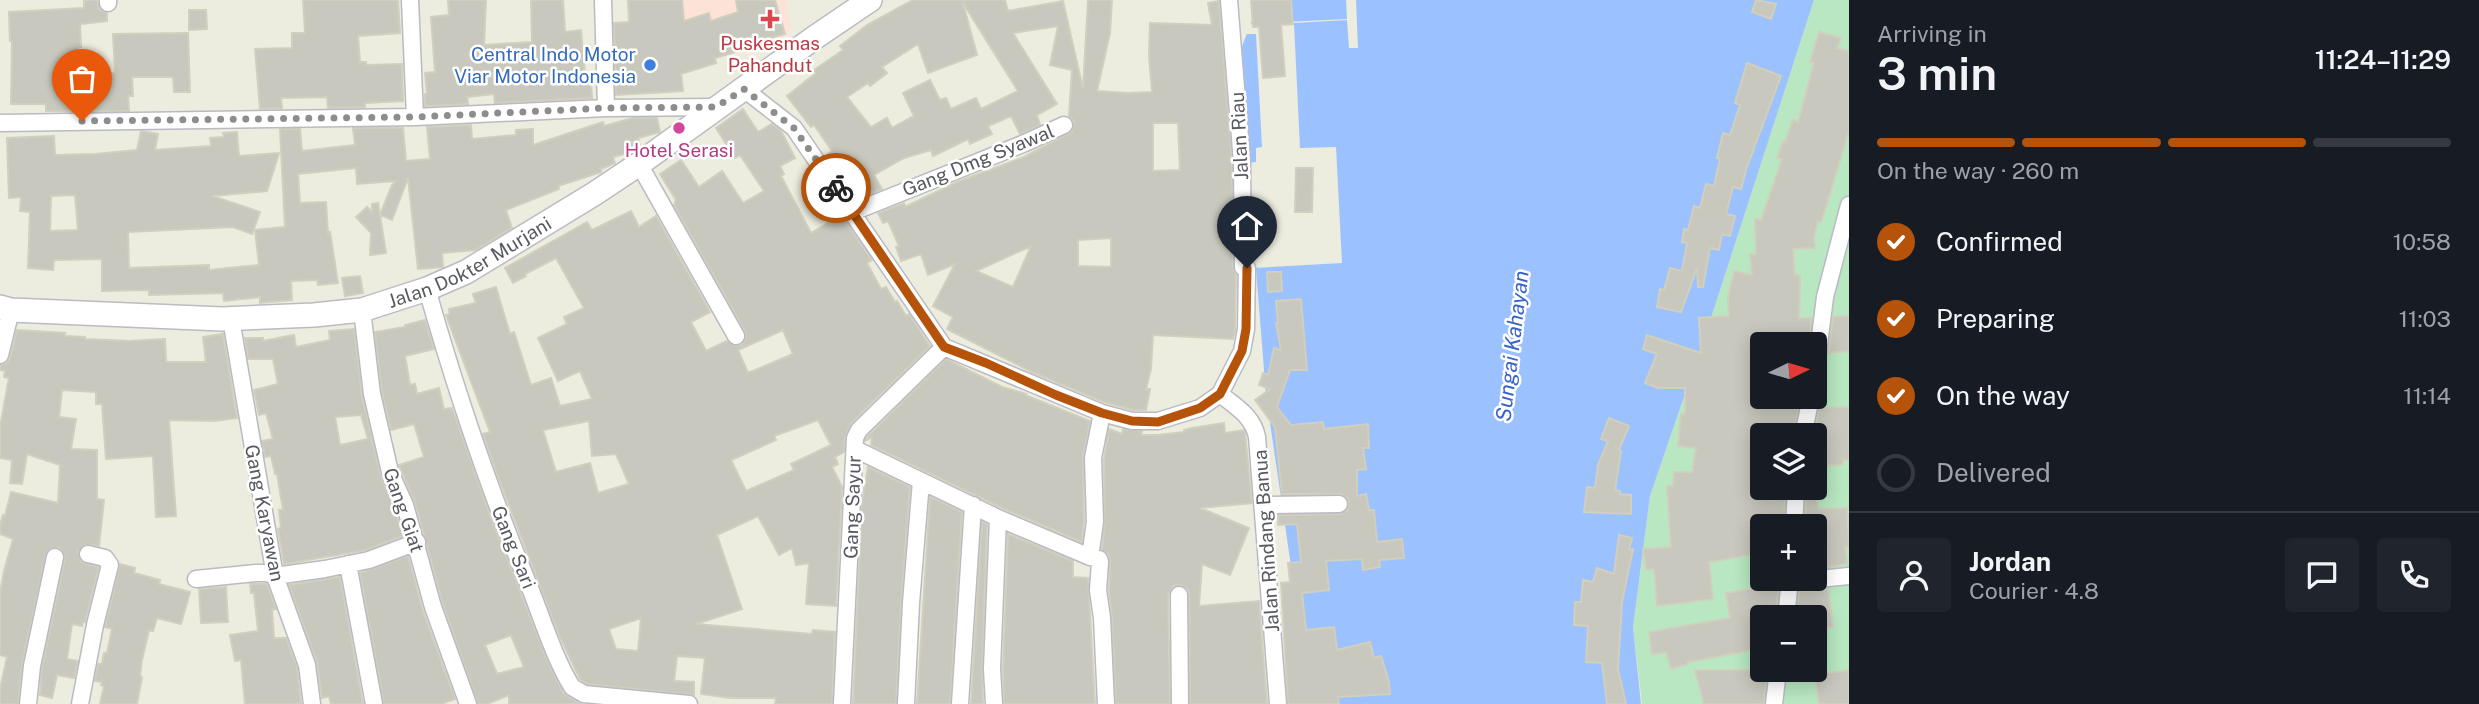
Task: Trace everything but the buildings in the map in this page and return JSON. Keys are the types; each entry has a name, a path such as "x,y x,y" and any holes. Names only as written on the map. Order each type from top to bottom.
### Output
{"street":[{"path":"410,0 415,117"},
{"path":"603,0 606,108"},
{"name":"Jalan Dokter Murjani","path":"5,308 231,319 362,310 427,289 466,272 540,229 639,164 814,37 839,23 870,0"},
{"name":"Jalan Riau","path":"1220,394 1242,351 1246,329 1247,268 1243,267 1242,163 1229,0"},
{"path":"744,89 794,128 944,347 1102,413 1132,421 1158,422 1200,408 1220,394"},
{"path":"0,123 415,117 606,108 716,107"},
{"name":"Gang Dmg Syawal","path":"853,212 1025,143 1064,124"},
{"path":"639,164 736,336"},
{"path":"1821,332 1825,297 1849,205"},
{"name":"Gang Sari","path":"427,289 461,406 510,539 568,679 584,699 690,704"},
{"path":"0,355 5,308"},
{"name":"Gang Giat","path":"362,310 372,394 390,472 405,505 433,607 468,704"},
{"name":"Gang Karyawan","path":"231,319 275,576 307,665 312,704"},
{"name":"Gang Sayur","path":"842,704 855,438 859,430 944,347"},
{"name":"Jalan Rindang Banua","path":"1220,394 1255,424 1261,463 1278,704"},
{"path":"1090,558 1095,522 1093,458 1102,413"},
{"path":"855,449 999,518 1090,558 1099,559 1098,590 1106,704"},
{"path":"906,704 921,481"},
{"path":"1263,505 1339,504"},
{"path":"960,704 973,505"},
{"path":"995,704 992,669 999,518"},
{"path":"196,579 256,573 275,576 348,564 369,560 417,542"},
{"path":"80,704 110,565 105,558 88,554"},
{"path":"28,704 55,557"},
{"path":"348,564 374,704"},
{"path":"1827,578 1849,576"},
{"path":"1179,595 1180,704"},
{"path":"1774,704 1777,682"}],"shaded area":[{"name":"Puskesmas Pahandut","path":"678,0 786,0 791,31 759,52 747,9 681,30"}],"green space":[{"path":"1814,0 1849,0 1849,704 1642,704 1633,627 1650,496"}],"water":[{"name":"Sungai Kahayan","path":"1260,0 1814,0 1650,496 1633,627 1641,704 1315,704 1305,662 1266,395 1239,54"}],"pier":[{"path":"1346,0 1356,0 1358,48 1349,48 1347,20 1294,23 1300,148 1336,147 1342,263 1253,268 1245,163 1256,162 1256,148 1262,147 1256,34 1243,34 1247,24 1347,19"}],"way so far":[{"path":"82,121 415,117 606,108 716,107 744,89 794,128 836,188"}],"place":[{"name":"Puskesmas Pahandut","path":"770,19"},
{"name":"Central Indo Motor Viar Motor Indonesia","path":"650,65"},
{"name":"Hotel Serasi","path":"679,128"}],"route":[{"path":"836,188 944,347 1056,395 1102,413 1132,421 1158,422 1200,408 1220,394 1242,351 1246,329 1247,268"}]}
